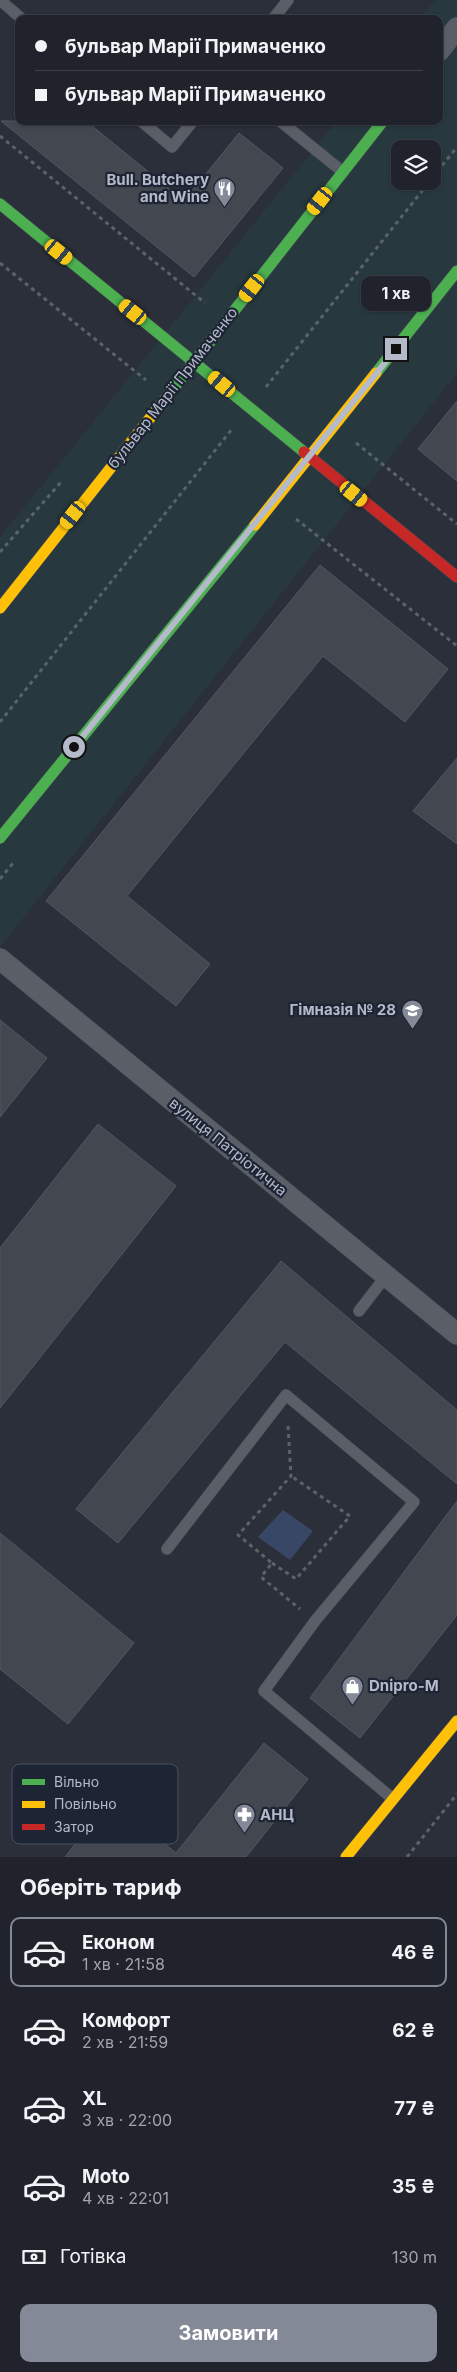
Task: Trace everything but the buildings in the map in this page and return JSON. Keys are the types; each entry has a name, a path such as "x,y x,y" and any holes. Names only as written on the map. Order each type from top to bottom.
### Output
{"street":[{"path":"443,46 457,28"},
{"name":"бульвар Марії Примаченко","path":"0,608 380,125"},
{"path":"0,204 457,577"},
{"path":"0,838 310,457 457,272"},
{"name":"вулиця Патріотична","path":"0,959 457,1334"},
{"path":"346,1857 457,1720"}],"lane":[{"path":"0,0 17,15"},
{"path":"276,15 288,0"},
{"path":"146,125 172,148 189,125"},
{"path":"285,125 344,172"},
{"path":"359,1311 386,1276"},
{"path":"166,1549 286,1395 414,1502 315,1621 264,1691 393,1799"}],"path":[{"path":"0,136 212,308"},
{"path":"441,167 457,147"},
{"path":"0,722 423,190"},
{"path":"0,263 148,381"},
{"path":"350,438 457,524"},
{"path":"290,514 457,646"},
{"path":"286,1395 291,1476 238,1535 272,1563 296,1579 350,1516 291,1476"},
{"path":"272,1563 261,1577 315,1621"},
{"path":"407,1857 457,1794"}],"shaded area":[{"path":"435,0 457,0 457,373 0,947 0,537 334,125 443,125 443,15 423,15"}],"water":[{"path":"283,1510 313,1531 290,1560 258,1537"}],"traffic: fast":[{"path":"169,394 380,125"},
{"path":"0,204 304,452"},
{"path":"376,373 457,271"},
{"path":"0,838 255,525"}],"traffic: slow":[{"path":"255,525 376,373"},
{"path":"0,608 169,394"},
{"path":"346,1857 457,1721"}],"traffic: jam":[{"path":"304,452 457,577"}],"place":[{"name":"Bull. Butchery and Wine","path":"225,208"},
{"name":"Гімназія № 28","path":"412,1029"},
{"name":"Dnipro-M","path":"353,1705"},
{"name":"АНЦ","path":"244,1834"}],"route":[{"path":"74,747 396,349"}]}
